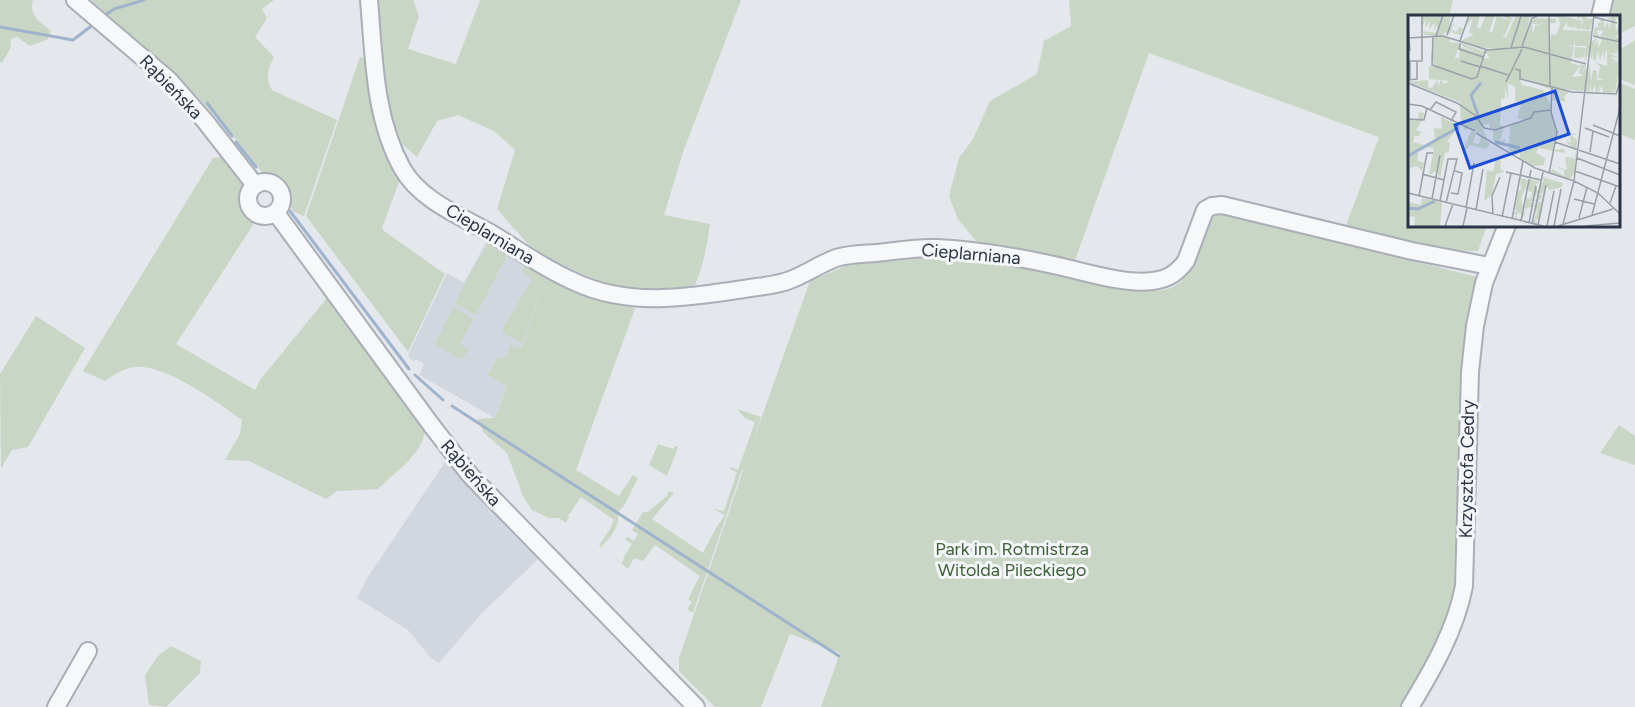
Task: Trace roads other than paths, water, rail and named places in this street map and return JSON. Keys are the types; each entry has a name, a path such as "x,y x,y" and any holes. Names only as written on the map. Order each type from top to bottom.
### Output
{"street":[{"name":"Rąbieńska","path":"75,0 144,57 180,92 255,185"},
{"name":"Cieplarniana","path":"369,0 373,61 380,106 397,159 410,180 445,207 561,276 606,293 644,299 728,291 786,282 825,263 846,256 919,248 1009,256 1118,279 1154,281 1169,277 1181,268 1186,261 1205,210 1212,206 1222,205 1412,251 1489,266"},
{"path":"1600,15 1604,0"},
{"path":"271,183 279,189 283,199 276,213 263,217 251,210 248,196 255,185 271,183"},
{"name":"Rąbieńska","path":"276,213 470,475 696,707"},
{"name":"Krzysztofa Cedry","path":"1410,707 1443,649 1461,603 1464,586 1470,372 1479,305 1489,266 1507,226"},
{"path":"56,707 88,651"}],"waterway":[{"path":"104,16 114,9 144,0"},
{"path":"0,27 73,40 94,24"},
{"path":"207,103 232,136"},
{"path":"236,142 256,167"},
{"path":"290,211 409,369"},
{"path":"415,375 443,400"},
{"path":"452,406 839,656"}],"park label":[{"name":"Park im. Rotmistrza Witolda Pileckiego","path":"1012,559"}]}
